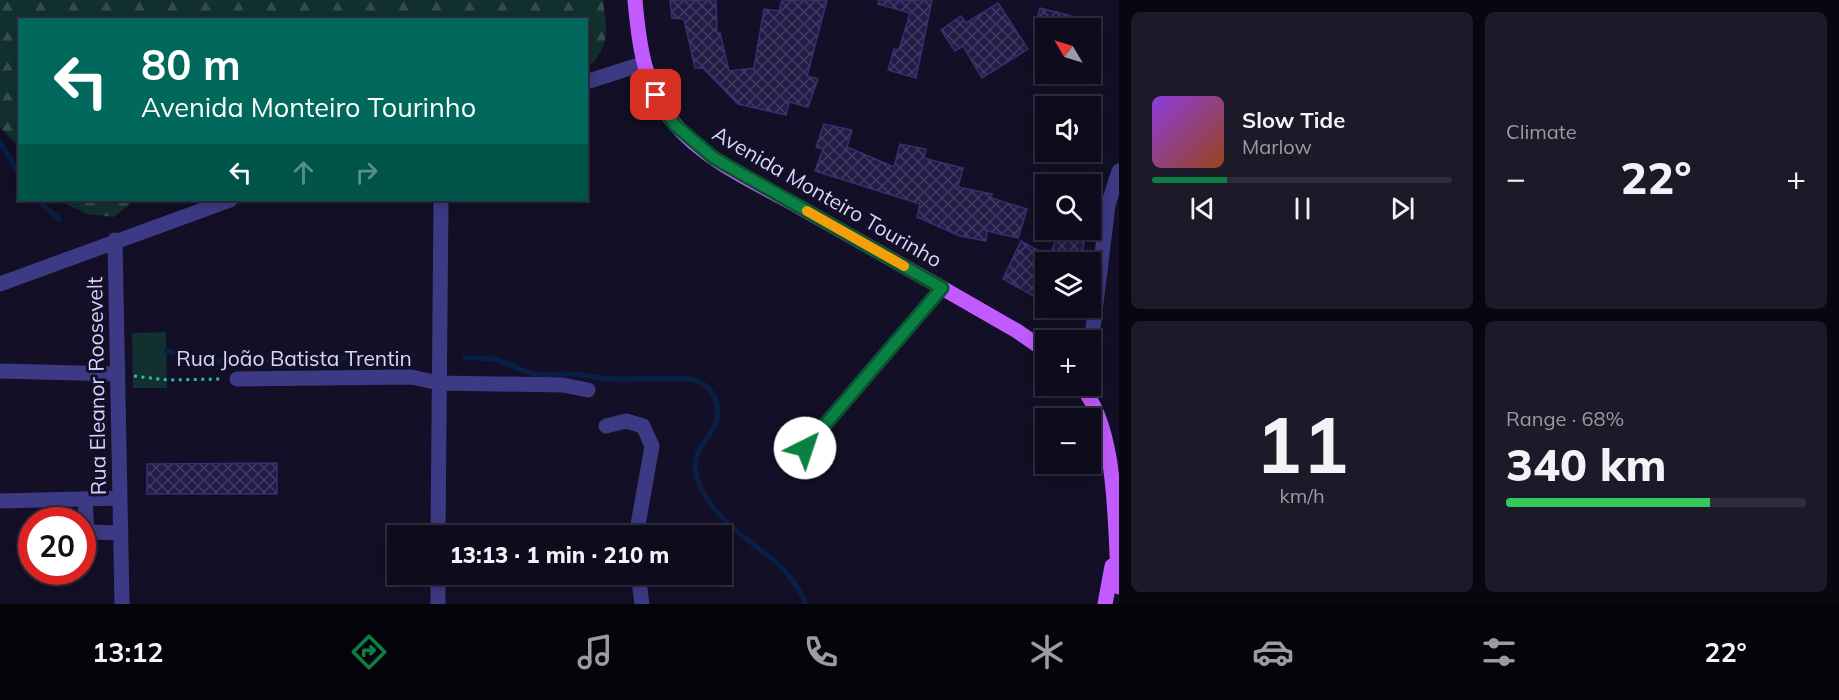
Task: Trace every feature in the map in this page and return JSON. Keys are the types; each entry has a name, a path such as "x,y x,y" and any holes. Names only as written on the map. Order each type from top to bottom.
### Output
{"main road":[{"name":"Avenida Monteiro Tourinho","path":"635,0 642,64 663,107 675,125 700,148 1035,343"},
{"path":"1088,396 1103,431 1116,474 1116,549 1119,587"},
{"path":"1105,604 1116,549"}],"street":[{"path":"588,81 642,64"},
{"path":"1093,330 1108,205 1119,171"},
{"path":"0,284 115,240 227,201"},
{"path":"438,525 441,201"},
{"name":"Rua Eleanor Roosevelt","path":"115,240 122,604"},
{"path":"805,448 942,288"},
{"path":"0,371 118,374"},
{"name":"Rua João Batista Trentin","path":"237,379 411,377 440,383 562,385 588,390"},
{"path":"606,426 626,421 643,426 652,446 638,525"},
{"path":"0,501 120,498"},
{"path":"85,499 87,532 121,533"},
{"path":"438,585 438,604"},
{"path":"639,585 642,604"}],"path":[{"name":"Rua João Batista Trentin","path":"118,374 166,380 237,379"}],"green space":[{"path":"0,0 603,0 605,41 599,55 593,63 588,64 588,18 18,18 18,146 0,127"},
{"path":"60,201 134,201 114,217 87,214"},
{"path":"166,332 167,388 133,388 132,333"}],"building":[{"path":"670,0 716,0 717,33 720,33 729,71 754,68 764,9 779,11 782,0 827,0 807,76 818,79 808,107 789,102 786,115 738,104 703,68 695,68 684,19 672,18"},
{"path":"879,0 932,0 916,78 888,70 894,49 899,50 910,13 878,4"},
{"path":"998,3 1028,49 982,78 963,46 955,51 941,30 961,16 966,23"},
{"path":"1040,8 1075,18 1038,18"},
{"path":"824,124 852,130 847,147 894,167 900,144 926,149 924,158 963,168 958,187 992,194 991,198 1027,209 1018,238 987,231 986,241 960,236 917,217 920,204 815,171 823,149 816,147"},
{"path":"1056,240 1084,240 1083,252 1051,252"},
{"path":"1021,241 1041,252 1035,252 1035,297 1003,279"},
{"path":"277,463 277,494 147,494 147,464"}],"waterway":[{"path":"0,142 18,172"},
{"path":"38,201 59,219"},
{"path":"166,351 223,362 412,356"},
{"path":"465,358 493,359 535,374 576,374 612,379 681,378 698,381 705,385 716,401 717,419 697,456 695,467 698,482 708,500 732,528 785,571 806,604"}],"slow traffic":[{"path":"807,211 904,266"}],"route":[{"path":"656,95 675,125 714,158 942,288 805,448"}]}
